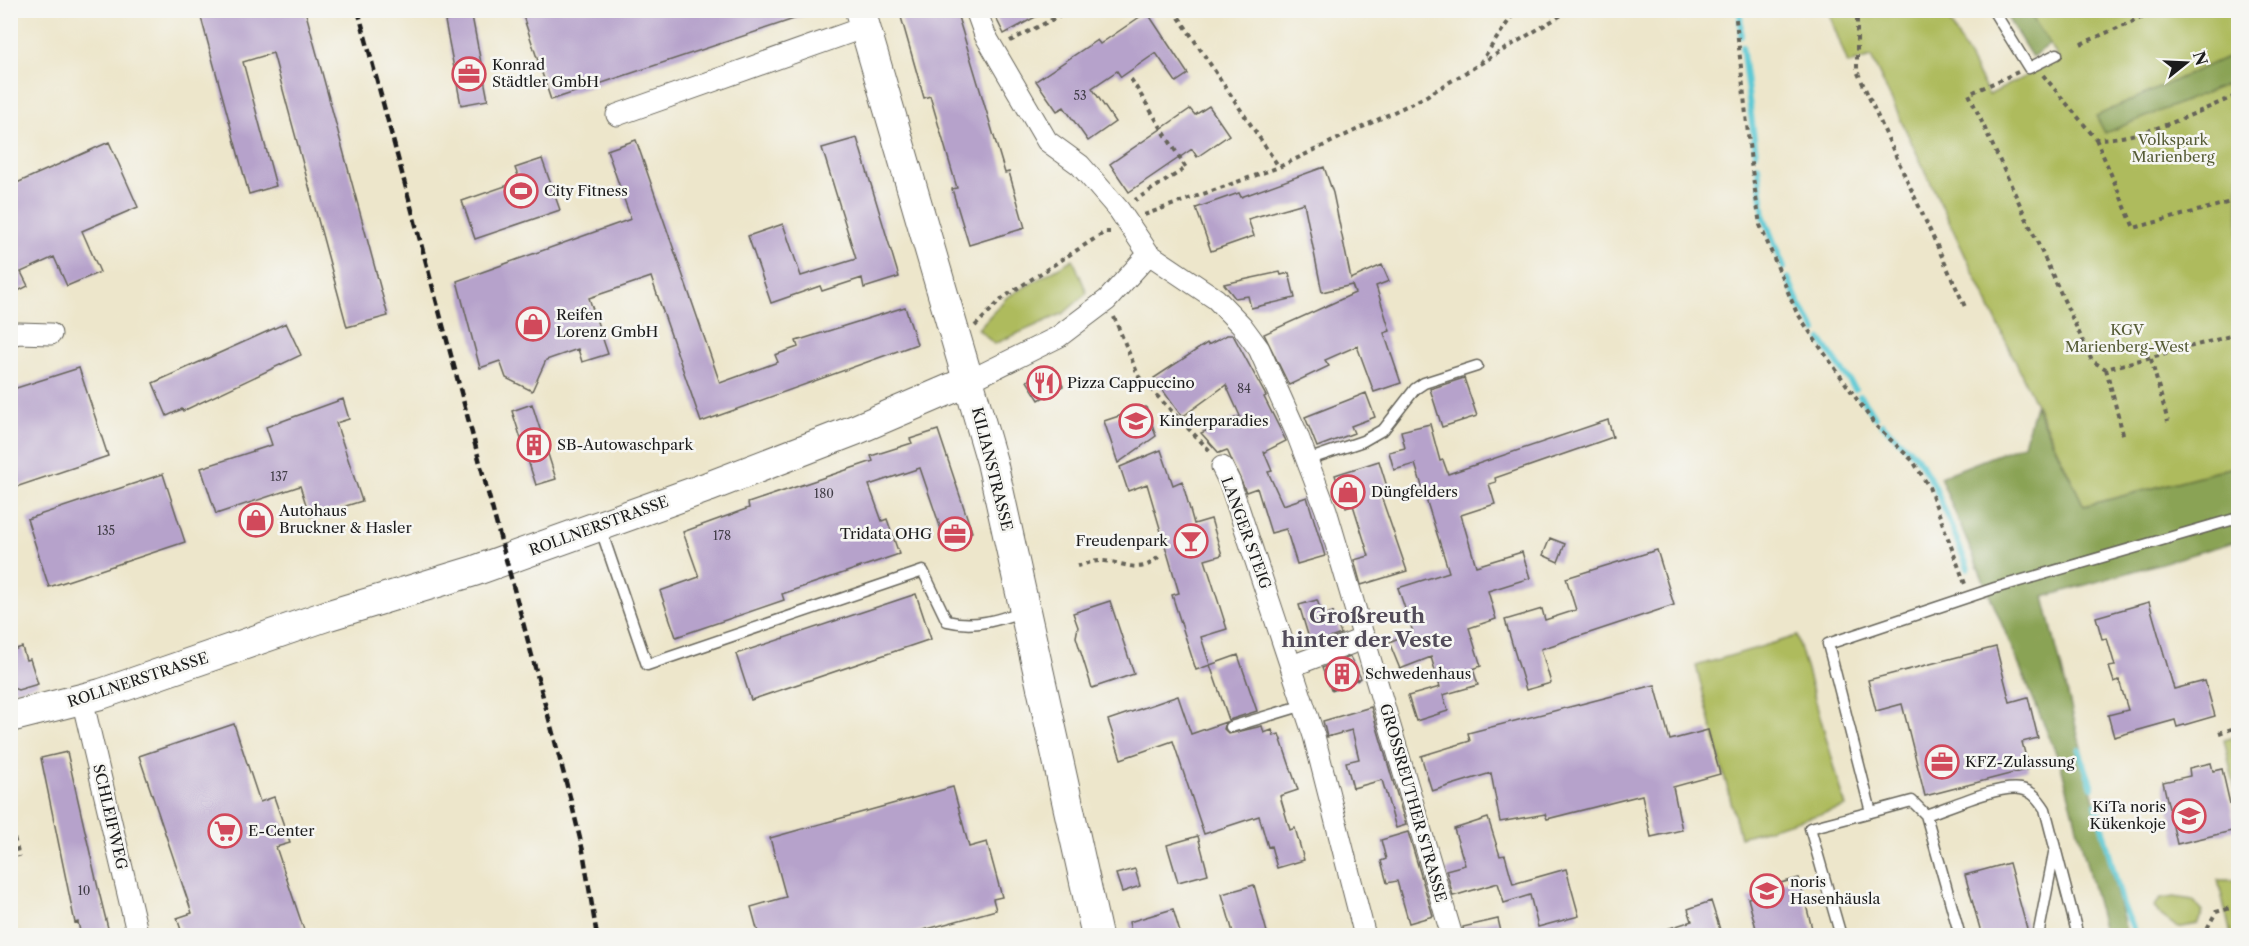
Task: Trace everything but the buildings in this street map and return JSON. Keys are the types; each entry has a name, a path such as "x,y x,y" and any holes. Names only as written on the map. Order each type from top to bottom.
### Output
{"street":[{"name":"GROSSREUTHER STRASSE","path":"976,10 993,50 1047,141 1080,165 1127,221 1149,254 1216,299 1242,326 1258,349 1307,460 1326,510 1452,936"},
{"path":"617,115 862,19"},
{"name":"KILIANSTRASSE","path":"862,19 969,381 1002,507 1097,936"},
{"name":"ROLLNERSTRASSE","path":"10,717 82,699 326,616 453,578 600,526 855,430 969,381 1058,337 1107,300 1149,254"},
{"path":"10,336 18,333 51,334"},
{"name":"LANGER STEIG","path":"1222,468 1234,494 1304,705 1365,936"},
{"path":"1292,666 1365,638"},
{"name":"SCHLEIFWEG","path":"82,699 138,936"}],"lane":[{"path":"1993,10 2029,68 2058,54"},
{"path":"1307,460 1363,441 1384,429 1415,389 1424,383 1477,366"},
{"path":"1871,812 1828,644 2071,564 2238,518"},
{"path":"600,526 647,664 922,571 947,621 967,626 997,621 1024,611"},
{"path":"1231,727 1304,705"},
{"path":"1926,815 2002,790 2023,789 2037,797 2045,809 2078,936"},
{"path":"1841,936 1810,828 1912,801 1926,815 1960,936"},
{"path":"2038,936 2055,850"}],"path":[{"path":"993,50 1071,10"},
{"path":"1174,10 1279,167"},
{"path":"1478,66 1516,10"},
{"path":"956,336 973,327 1004,297 1105,232 1127,221 1279,167 1423,98 1570,10"},
{"path":"1735,10 1760,225 1796,311 1875,425 1913,461 1929,487 1969,596"},
{"path":"1857,10 1857,71 1966,309"},
{"path":"2081,44 2149,12 2158,10"},
{"path":"2238,200 2134,228 2096,139 2036,69 2029,68 1969,94 2092,361 2106,369 2151,359 2238,334"},
{"path":"1127,221 1129,203 1186,168 1131,79"},
{"path":"2096,139 2117,139 2144,132 2238,95"},
{"name":"LANGER STEIG","path":"1107,300 1139,377 1222,468"},
{"path":"2151,359 2168,423"},
{"path":"2106,369 2124,438"},
{"path":"1077,566 1099,561 1136,568 1152,565 1161,554"},
{"path":"1331,690 1374,672"},
{"path":"2219,733 2238,728"},
{"path":"10,821 19,857"},
{"path":"2203,936 2216,912 2238,906"}],"green space":[{"name":"KGV Marienberg-West","path":"1828,11 1944,11 1989,95 2059,59 2028,11 2238,11 2238,466 2084,506 1871,57 1848,64"},
{"path":"2003,11 2028,11 2050,44 2032,57"},
{"path":"2238,52 2238,80 2105,133 2096,116"},
{"path":"1073,259 1087,293 1064,313 994,344 978,329 1007,297"},
{"path":"2035,406 2084,506 2238,466 2238,541 2044,597 2127,935 2105,935 2061,765 1940,477 2024,444"},
{"path":"1797,636 1846,807 1740,837 1696,666"},
{"path":"2238,736 2238,802 2224,740"},
{"path":"2218,880 2238,880 2238,935 2231,935"},
{"path":"2174,897 2193,900 2203,912 2197,924 2178,928 2159,914 2154,906 2161,899"}],"waterway":[{"path":"1740,10 1741,36"},
{"path":"1742,46 1756,153"},
{"path":"1758,166 1764,217 1784,268"},
{"path":"1788,278 1799,304 1816,331"},
{"path":"1821,340 1855,389"},
{"path":"1860,396 1875,417"},
{"path":"1882,424 1917,457 1935,487 1968,568"},
{"path":"2079,750 2092,787"},
{"path":"2096,804 2123,906 2137,936"}],"railway":[{"path":"358,10 570,797 583,851 597,936"}],"place":[{"name":"Konrad Städtler GmbH","path":"469,74"},
{"name":"City Fitness","path":"521,191"},
{"name":"Reifen Lorenz GmbH","path":"533,324"},
{"name":"Pizza Cappuccino","path":"1044,383"},
{"name":"Kinderparadies","path":"1136,421"},
{"name":"SB-Autowaschpark","path":"534,445"},
{"name":"Düngfelders","path":"1348,492"},
{"name":"Autohaus Bruckner & Hasler","path":"256,520"},
{"name":"Tridata OHG","path":"955,534"},
{"name":"Freudenpark","path":"1191,541"},
{"name":"Schwedenhaus","path":"1342,674"},
{"name":"KFZ-Zulassung","path":"1942,762"},
{"name":"KiTa noris Kükenkoje","path":"2189,816"},
{"name":"E-Center","path":"225,831"},
{"name":"noris Hasenhäusla","path":"1767,891"}],"district":[{"name":"Großreuth hinter der Veste","path":"1367,628"}],"park label":[{"name":"Volkspark Marienberg","path":"2173,148"}]}
